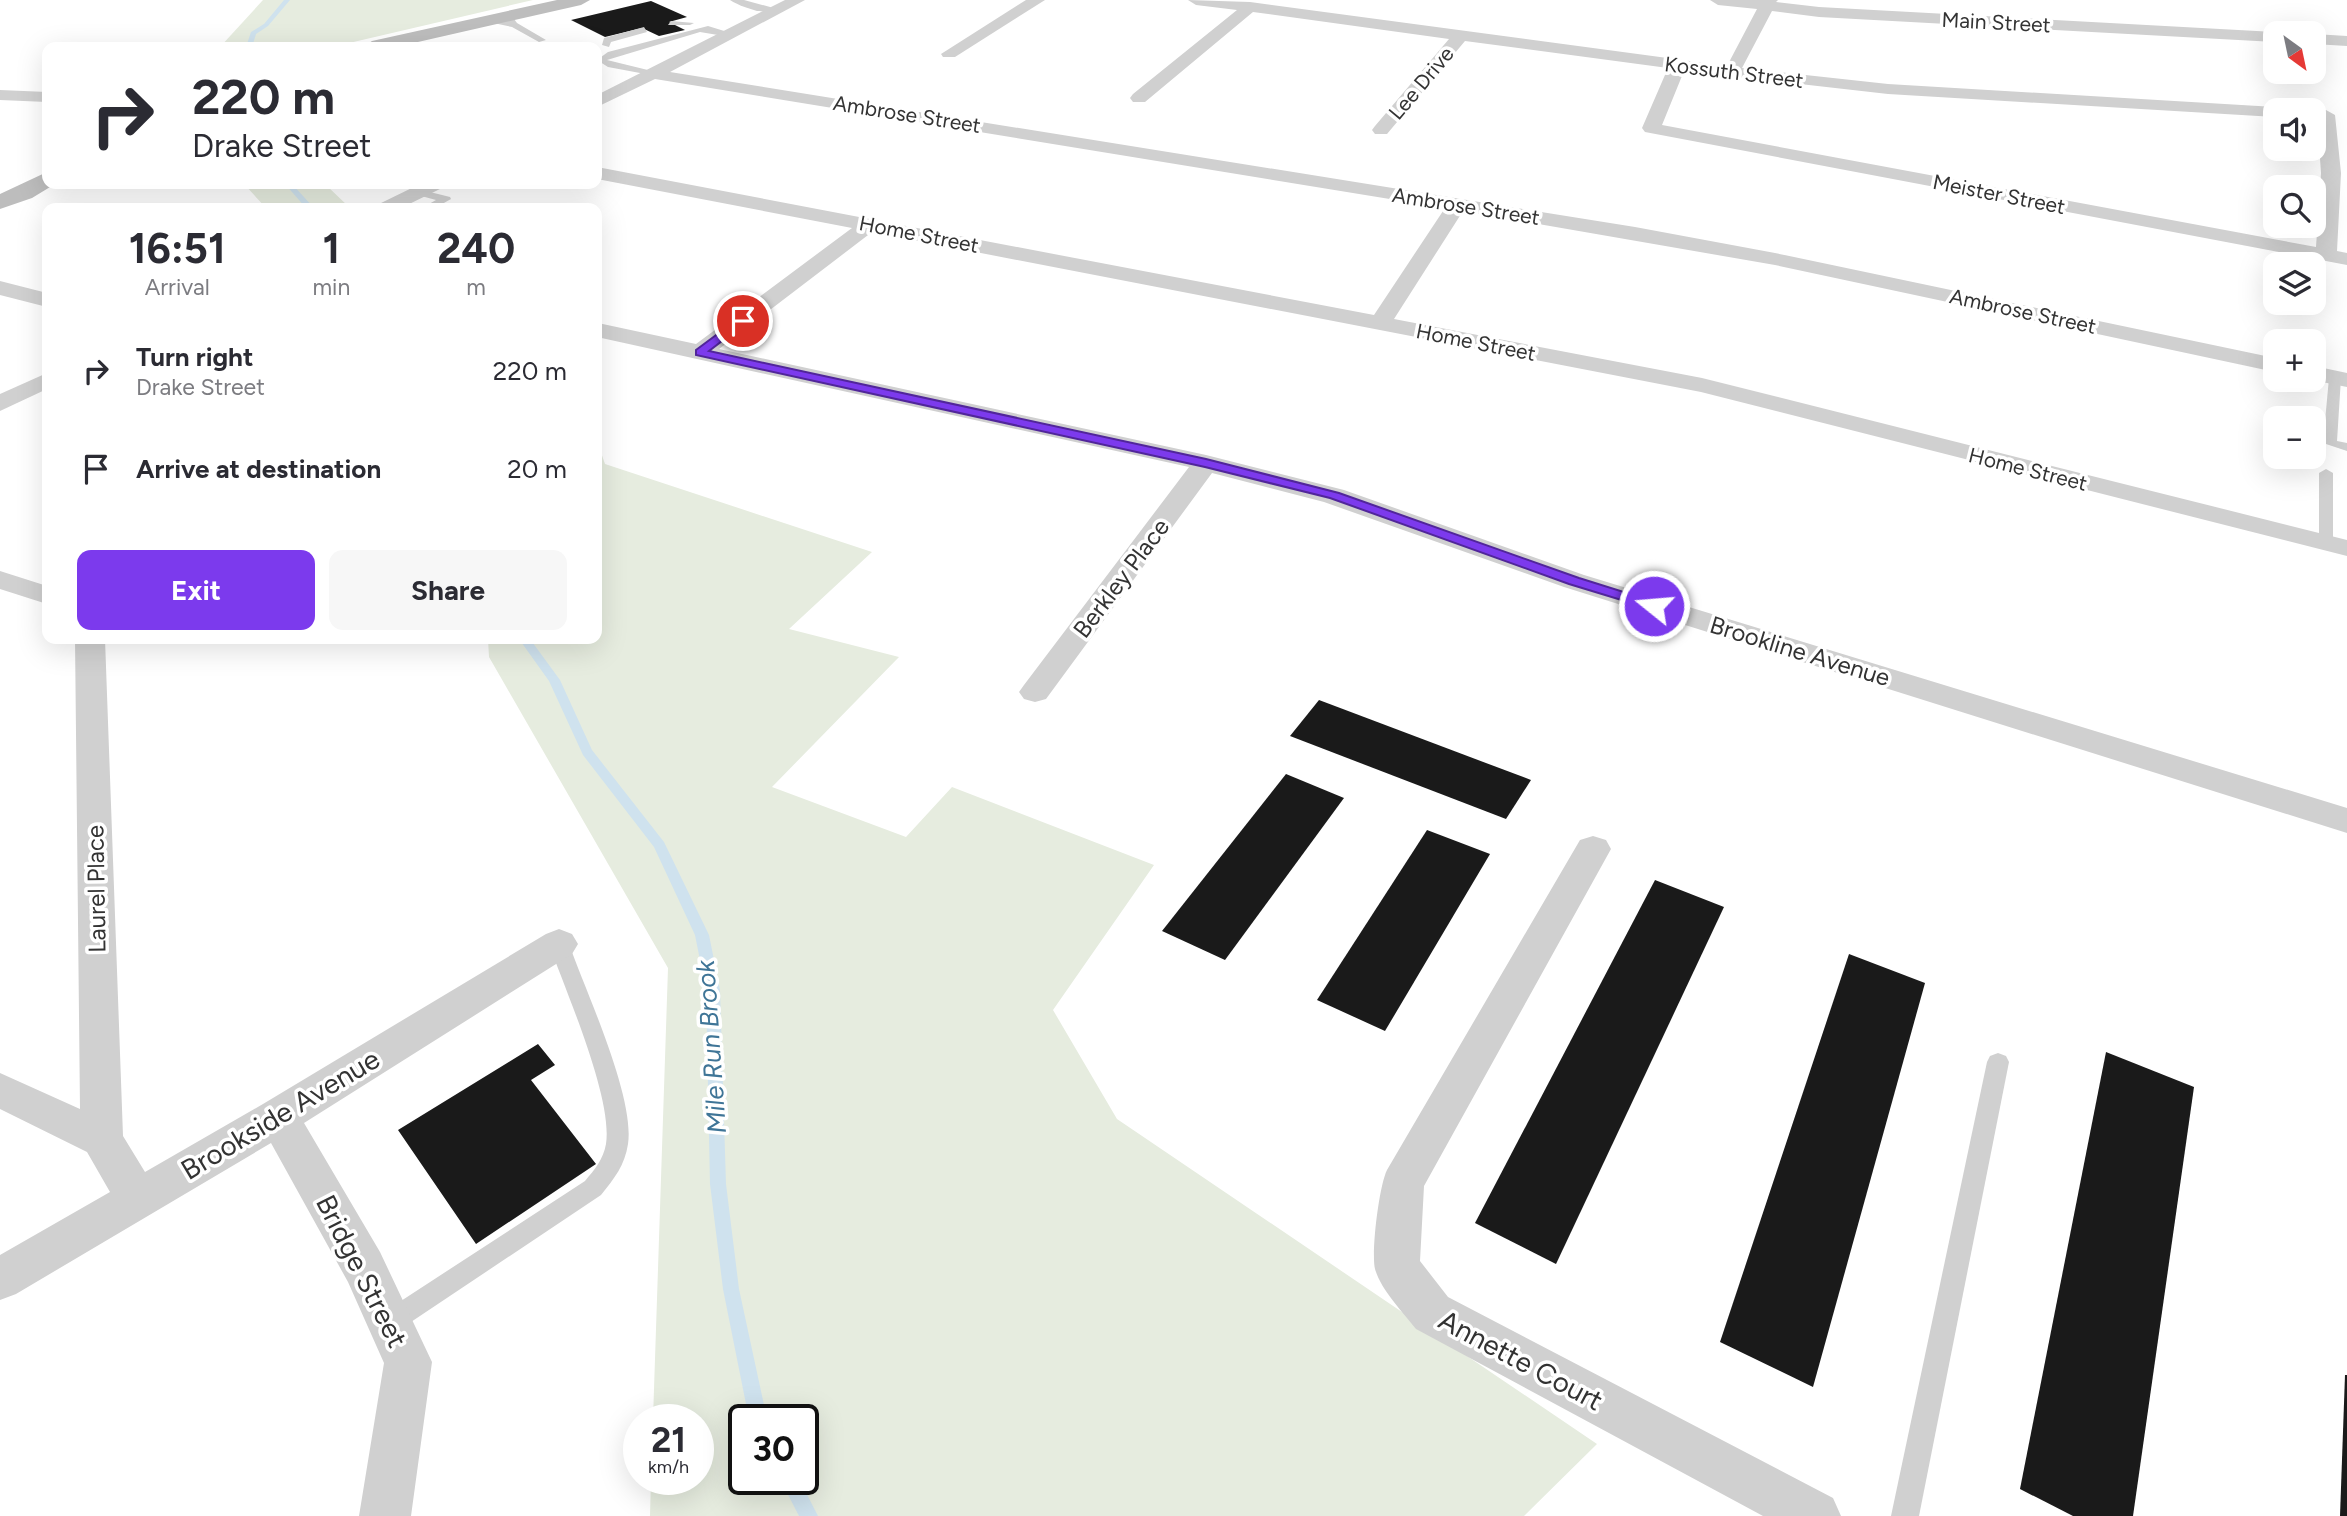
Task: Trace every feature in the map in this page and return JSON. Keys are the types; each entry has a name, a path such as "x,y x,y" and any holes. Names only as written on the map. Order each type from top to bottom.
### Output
{"main road":[{"path":"394,42 488,21 511,21 581,0"},
{"path":"0,202 24,193 42,181"}],"street":[{"path":"949,54 1037,0"},
{"name":"Kossuth Street","path":"1196,0 1732,72 1888,89 2263,111"},
{"name":"Main Street","path":"1718,0 1769,3 1819,12 2263,36"},
{"path":"1732,72 1769,3"},
{"path":"602,100 787,5"},
{"path":"1139,98 1250,7"},
{"name":"Lee Drive","path":"1381,130 1461,36"},
{"path":"2326,40 2347,41"},
{"name":"Meister Street","path":"1678,65 1651,128 2310,252"},
{"name":"Ambrose Street","path":"653,74 1775,258 2263,362"},
{"path":"0,95 42,97"},
{"path":"2326,115 2347,117"},
{"path":"2326,147 2331,173 2326,255"},
{"name":"Home Street","path":"602,174 1702,385 2337,546"},
{"path":"402,203 427,195"},
{"path":"1380,323 1457,205"},
{"path":"700,353 870,224"},
{"name":"Meister Street","path":"2326,255 2347,259"},
{"path":"0,288 42,299"},
{"name":"Brookline Avenue","path":"602,331 1206,463 1334,495 1574,581 2347,821"},
{"path":"0,404 42,383"},
{"name":"Berkley Place","path":"1035,692 1206,463"},
{"path":"0,580 42,594"},
{"name":"Laurel Place","path":"89,644 102,1139"},
{"name":"Annette Court","path":"1593,849 1402,1184 1398,1267 1432,1313 1815,1516"},
{"name":"Brookside Avenue","path":"0,1279 278,1117 559,944"},
{"path":"0,1090 102,1139 137,1198"},
{"name":"Bridge Street","path":"278,1117 364,1267 408,1362 384,1516"}],"lane":[{"path":"735,0 750,6 787,5"},
{"path":"750,0 787,5"},
{"path":"511,21 542,40"},
{"path":"676,25 699,26 730,34"},
{"path":"609,50 699,26"},
{"path":"602,60 609,50 649,32"},
{"path":"602,62 653,74"},
{"path":"2332,377 2330,443 2347,446"},
{"path":"2326,473 2337,546"},
{"path":"390,1322 593,1188 611,1166 617,1144 618,1118 609,1083 559,944"},
{"path":"1905,1516 1998,1062"}],"shaded area":[{"path":"263,0 533,0 353,42 225,42"},
{"path":"249,189 330,189 345,203 261,203"},
{"path":"602,455 605,464 872,552 789,629 899,657 772,787 906,837 952,787 1154,865 1053,1010 1117,1119 1597,1444 1524,1516 650,1516 651,1495 714,1495 714,1404 653,1404 668,968 489,657 488,644 602,644"}],"building":[{"path":"651,1 687,17 669,22 685,30 659,36 642,28 605,37 571,20"},
{"path":"1319,700 1531,780 1506,819 1290,736"},
{"path":"1286,774 1344,798 1225,960 1162,931"},
{"path":"1427,830 1490,854 1385,1031 1317,1000"},
{"path":"1655,880 1724,907 1556,1264 1475,1223"},
{"path":"1849,954 1925,983 1813,1387 1720,1342"},
{"path":"538,1044 555,1065 531,1080 596,1164 476,1244 398,1130"},
{"path":"2106,1052 2194,1087 2133,1516 2073,1516 2020,1489"},
{"path":"2345,1375 2347,1516 2340,1516"}],"waterway":[{"name":"Mile Run Brook","path":"250,42 253,33 266,25 287,0"},
{"name":"Mile Run Brook","path":"293,189 305,203"},
{"name":"Mile Run Brook","path":"528,644 554,680 587,752 659,845 702,935 713,990 718,1184 731,1289 755,1404"},
{"name":"Mile Run Brook","path":"798,1495 809,1516"}],"route":[{"path":"743,321 700,353 1206,463 1334,495 1574,581 1654,606"}]}
